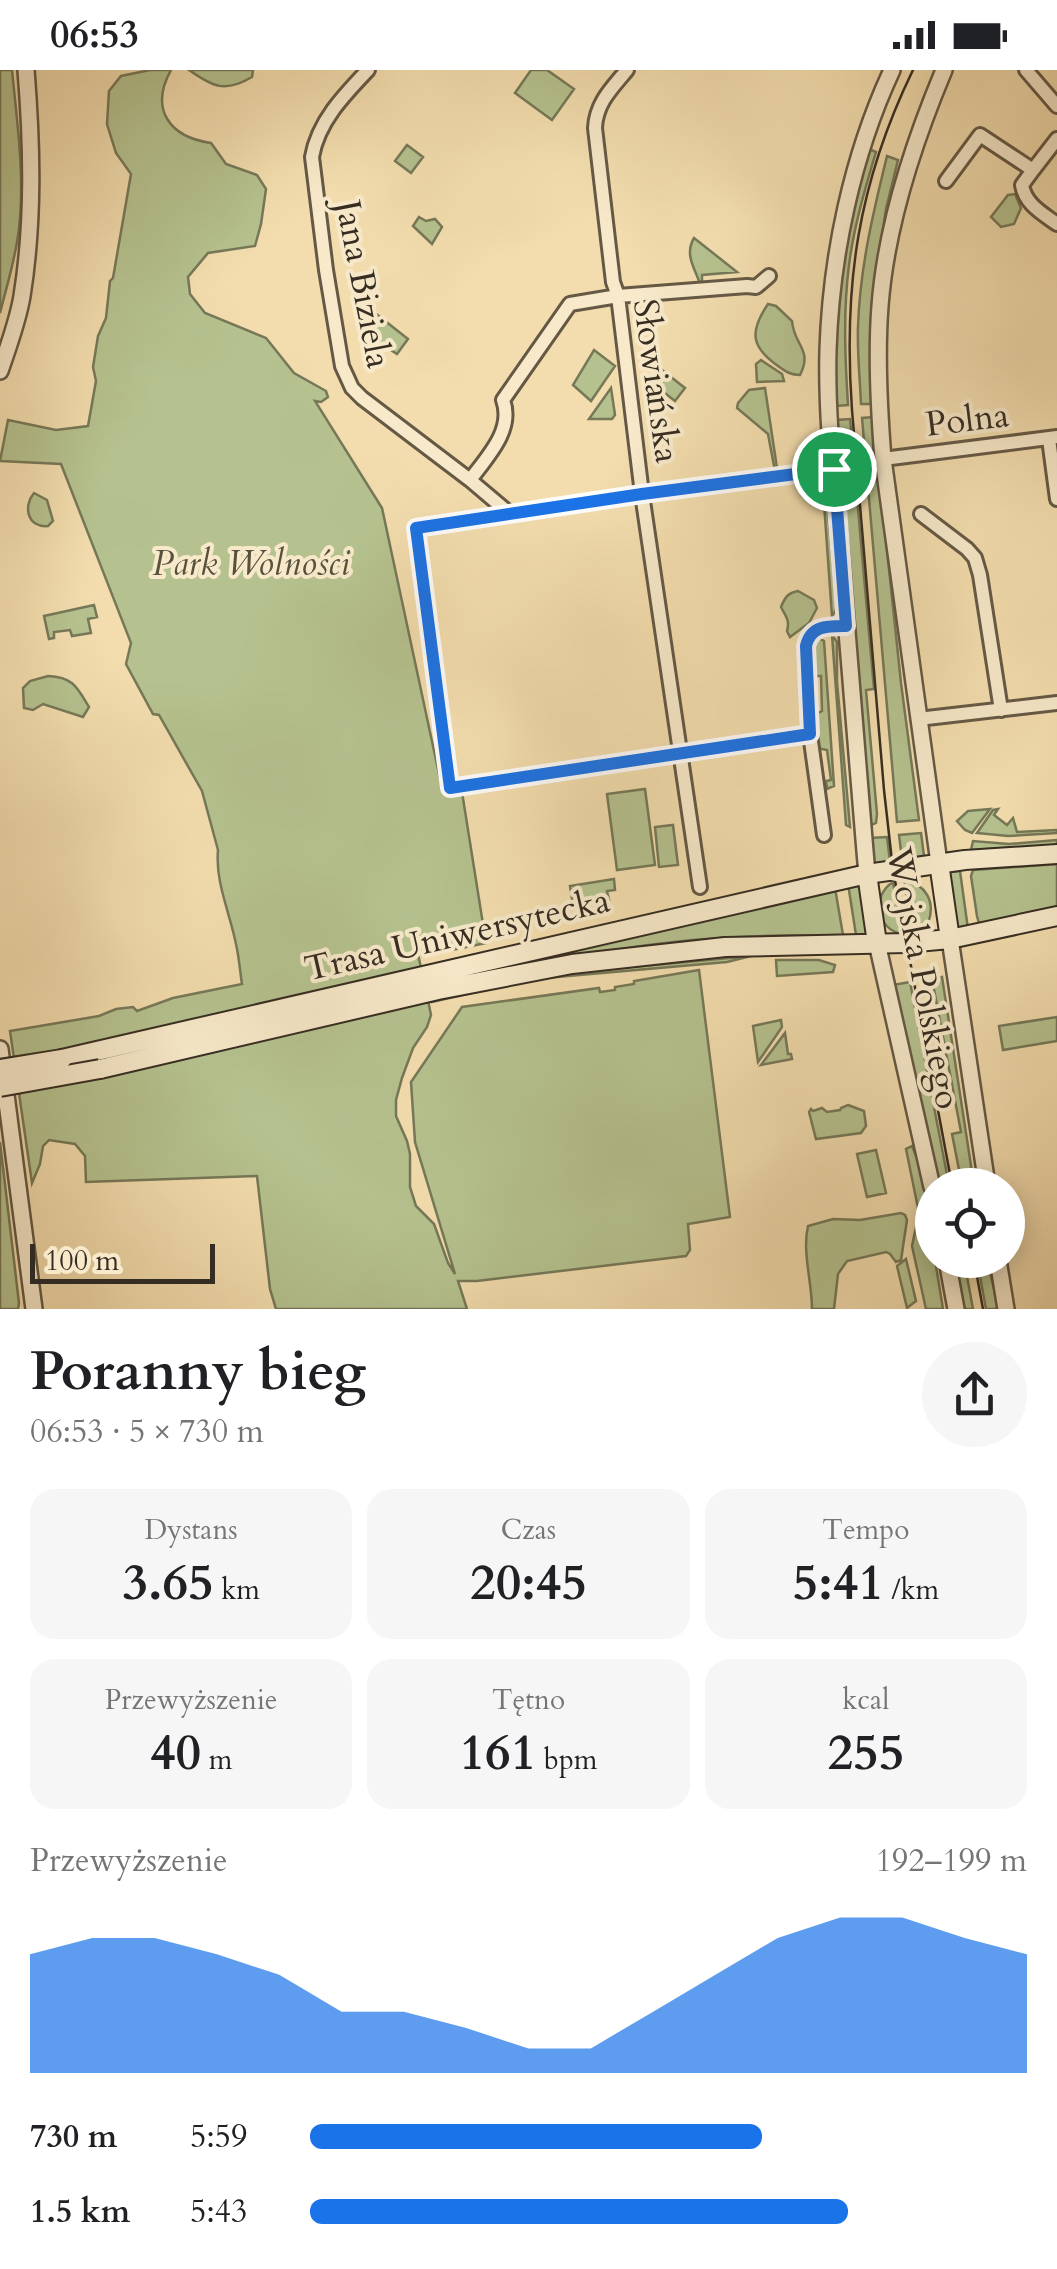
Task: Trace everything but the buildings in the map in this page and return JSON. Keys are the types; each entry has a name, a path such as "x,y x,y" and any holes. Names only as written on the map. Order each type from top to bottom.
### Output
{"main road":[{"path":"939,863 1057,854"},
{"name":"Trasa Uniwersytecka","path":"0,1087 100,1069 350,1002 867,874 939,863"},
{"name":"Wojska Polskiego","path":"939,863 950,939"},
{"name":"Wojska Polskiego","path":"867,874 876,944"},
{"path":"950,939 1057,916"},
{"name":"Trasa Uniwersytecka","path":"0,1061 62,1059 350,1002 438,990 572,964 725,947 950,939"}],"street":[{"path":"0,371 22,300 29,224 32,137 26,70"},
{"name":"Jana Biziela","path":"368,70 339,101 314,142 312,156 342,366 352,388 362,398 508,513"},
{"name":"Słowiańska","path":"627,70 596,114 613,282 700,887"},
{"name":"Wojska Polskiego","path":"867,874 828,352 840,241 860,155 892,70"},
{"name":"Wojska Polskiego","path":"939,863 884,459 878,336 884,270 898,208 944,70"},
{"path":"1026,70 1057,106"},
{"path":"946,182 980,135 1033,170"},
{"path":"1057,139 1022,184 1030,204 1057,224"},
{"path":"470,480 506,424 504,400 570,304 618,296 756,288 770,276"},
{"path":"1053,438 1057,498"},
{"name":"Polna","path":"884,459 1053,438"},
{"path":"810,734 450,788 416,528 834,469"},
{"path":"921,514 975,558 1001,710"},
{"path":"824,835 810,734 806,646 811,633 820,628 846,626"},
{"path":"918,719 1057,703"},
{"name":"Wojska Polskiego","path":"950,939 984,1168"},
{"name":"Wojska Polskiego","path":"876,944 928,1168"},
{"path":"0,1061 34,1309"},
{"path":"950,1278 956,1309"},
{"path":"1001,1278 1006,1309"}],"green space":[{"path":"0,70 12,70 21,208 18,239 0,313"},
{"name":"Park Wolności","path":"171,70 162,97 167,119 175,128 211,143 226,164 257,175 266,189 255,246 208,253 188,277 190,294 205,313 266,338 294,373 326,391 328,397 315,401 382,508 442,788 462,792 486,943 422,956 418,939 415,940 424,982 835,888 843,935 735,937 646,945 425,986 431,1015 402,1078 396,1116 410,1154 410,1187 416,1206 434,1224 455,1274 415,1142 411,1082 462,1007 599,988 600,992 615,990 634,981 699,970 730,1217 688,1224 690,1250 686,1256 458,1281 467,1309 276,1309 270,1289 257,1176 86,1182 85,1156 75,1144 49,1140 43,1146 32,1183 10,1031 99,1016 116,1009 133,1007 137,1011 173,998 242,984 221,886 218,850 202,791 126,664 131,643 61,464 0,461 8,420 56,430 88,426 98,336 106,318 131,174 116,153 107,124 109,91 121,76"},
{"path":"189,70 253,70 252,77 243,82 219,86"},
{"path":"531,70 547,70 574,89 552,120 515,93"},
{"path":"407,145 423,157 411,173 395,161"},
{"path":"869,149 876,152 857,222 847,283 848,405 836,406 841,276 852,212"},
{"path":"887,156 898,160 875,283 872,404 861,404 861,283"},
{"path":"1015,194 1021,208 1014,224 1001,227 991,217 1008,195"},
{"path":"419,217 426,221 435,219 442,227 432,244 413,226"},
{"path":"694,238 737,272 702,275 700,284 690,256"},
{"path":"768,304 792,321 805,359 800,375 781,368 758,345 756,331"},
{"path":"375,313 408,339 397,354 365,333"},
{"path":"594,350 615,366 591,401 573,385"},
{"path":"761,360 782,374 784,381 757,382 756,364"},
{"path":"662,370 685,388 675,401 652,383"},
{"path":"611,388 615,415 612,419 589,419"},
{"path":"765,388 777,468 768,434 737,408 749,390"},
{"path":"873,417 919,820 897,822 862,418"},
{"path":"850,419 874,689 866,690 877,814 876,823 869,826 837,420"},
{"path":"823,489 836,568 837,600 832,616"},
{"path":"34,493 47,500 53,521 48,526 31,520 29,504"},
{"path":"798,591 814,600 817,608 809,623 790,637 781,607 787,596"},
{"path":"94,605 97,617 88,619 91,633 72,636 70,630 54,632 54,638 49,639 44,616"},
{"path":"832,635 837,642 850,827 846,825"},
{"path":"820,636 824,641 834,786 827,789 826,781 831,780 827,750 817,748 814,715 822,711 821,676 814,676 811,663 812,648"},
{"path":"48,676 63,678 77,689 89,707 83,717 43,704 33,710 24,708 23,688 30,681"},
{"path":"645,789 655,865 617,870 607,794"},
{"path":"990,809 972,833 957,821 968,811"},
{"path":"998,809 994,815 1007,825 1013,818 1017,832 1057,833 977,833 993,810"},
{"path":"673,825 678,865 659,867 655,827"},
{"path":"921,833 924,856 902,859 899,835"},
{"path":"887,837 890,861 872,864 870,838"},
{"path":"1057,840 1057,845 971,850 973,841 1009,844"},
{"path":"1057,864 1057,908 980,927 973,870"},
{"path":"960,871 968,929 956,932 948,872"},
{"path":"614,879 615,890 607,891 609,900 573,905 570,886"},
{"path":"904,880 918,885 930,901 928,923 913,932"},
{"path":"893,882 902,934 887,926 879,911 881,895"},
{"path":"860,883 866,935 856,935 848,884"},
{"path":"751,956 727,962 534,979 432,1002 492,984 555,974"},
{"path":"776,960 819,960 835,965 833,972 777,976"},
{"path":"942,977 971,1168 959,1168 952,1134 961,1132 932,979"},
{"path":"910,982 946,1168 935,1168 893,985"},
{"path":"1057,1017 1057,1041 1003,1050 999,1026"},
{"path":"781,1020 782,1027 758,1062 753,1026"},
{"path":"785,1033 792,1059 761,1065"},
{"path":"848,1105 864,1111 866,1126 861,1133 816,1139 811,1109 822,1108 827,1112"},
{"path":"0,1142 19,1303 18,1309 0,1309"},
{"path":"912,1146 919,1168 915,1168 915,1193 906,1149"},
{"path":"876,1150 886,1193 867,1197 857,1154"},
{"path":"901,1213 907,1220 901,1260 896,1262 886,1252 847,1261 838,1274 834,1309 812,1309 808,1226 833,1219 860,1220"},
{"path":"906,1259 916,1301 907,1308 897,1266"},
{"path":"919,1278 938,1278 943,1309 926,1309"},
{"path":"957,1278 967,1278 973,1309 963,1309"},
{"path":"980,1278 991,1278 999,1309 986,1309"}],"tram line":[{"path":"913,70 894,112 867,194 853,277 850,364 893,870 949,1168"},
{"path":"977,1278 983,1309"}],"route":[{"path":"834,469 846,626 826,626 808,638 810,734 450,788 416,528 834,469"}]}
